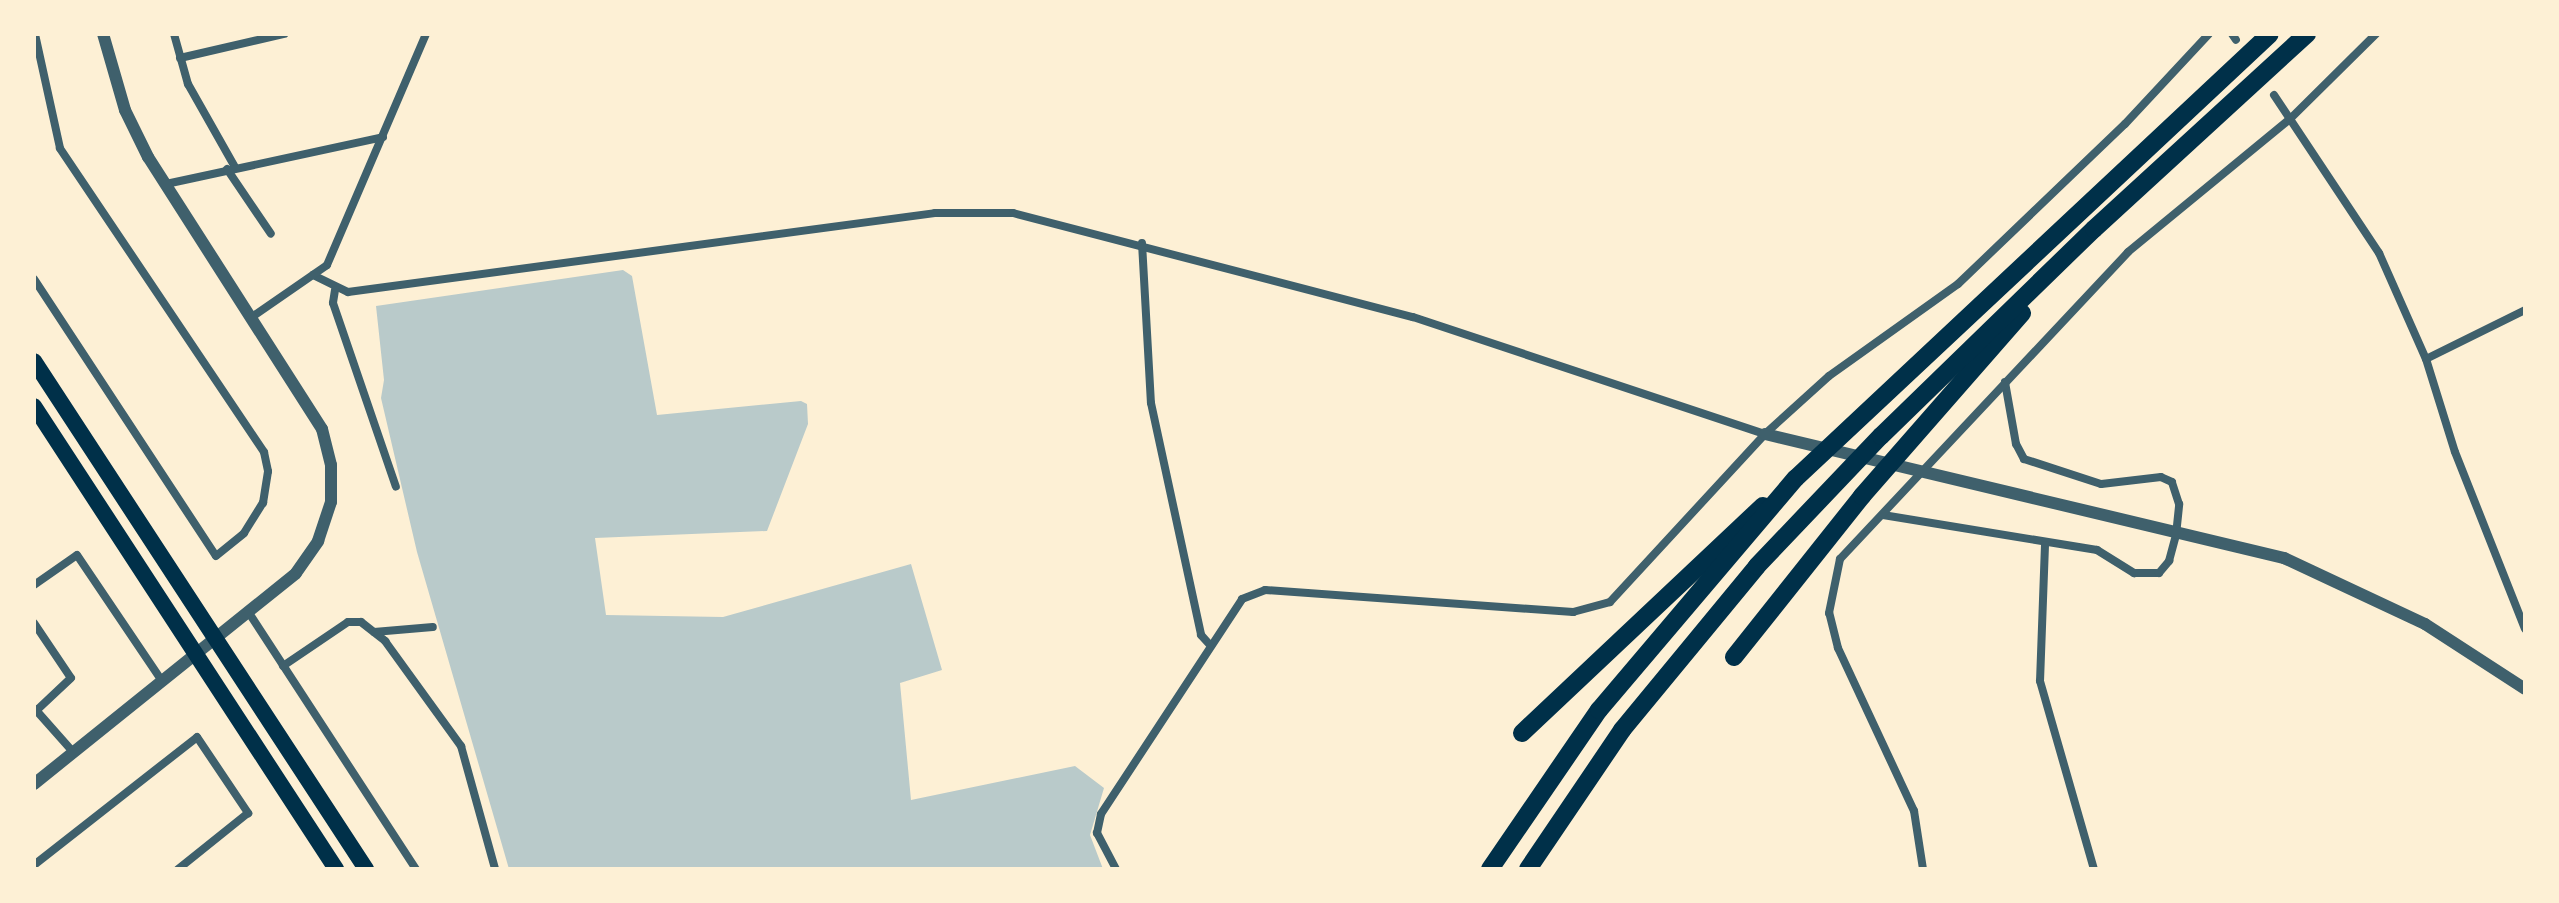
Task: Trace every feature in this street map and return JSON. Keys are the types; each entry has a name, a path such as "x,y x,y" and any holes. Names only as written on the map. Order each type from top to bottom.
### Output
{"highway":[{"path":"1522,733 1720,541 1796,478 2270,34"},
{"path":"1528,869 1678,656 1830,489 2094,229 2307,34"},
{"path":"1734,657 1862,496 1913,442 2094,229"},
{"path":"34,361 366,869"},
{"path":"34,406 336,869"},
{"path":"1490,869 1599,710 1796,478"}],"street":[{"path":"35,34 60,148 264,452 268,471 263,503 244,533 216,556 35,282"},
{"path":"34,784 245,616 310,557 325,526 332,487 322,429 166,184 125,110 103,34"},
{"path":"174,34 188,84 231,168 271,234"},
{"path":"180,58 284,34"},
{"path":"252,317 327,265 426,34"},
{"path":"1116,869 1097,833 1101,814 1209,644 1242,599 1265,590 1592,610 1610,602 1765,434 1829,376 1958,284 2125,124 2209,34"},
{"path":"1923,869 1914,811 1838,648 1829,613 1840,559 2005,382 2164,219 2290,119 2376,34"},
{"path":"2274,95 2379,253 2426,359 2455,452 2525,629"},
{"path":"166,184 383,137"},
{"path":"313,275 335,290 348,292 964,211 1013,213 1142,243 1413,317 1765,434 2176,535 2284,558 2425,624 2525,689"},
{"path":"1142,243 1151,403 1201,635 1209,644"},
{"path":"335,290 333,303 396,487"},
{"path":"2426,359 2525,310"},
{"path":"1883,515 2045,545 2097,550 2146,576 2159,573 2169,561 2176,535 2178,492 2161,477 2101,484 2024,459 2016,444 2005,382"},
{"path":"2045,545 2040,681 2094,869"},
{"path":"34,585 77,555 166,678"},
{"path":"245,616 283,666 416,869"},
{"path":"283,666 348,622 361,622 374,632 461,746 495,869"},
{"path":"34,623 71,678 36,709 73,752"},
{"path":"374,632 433,627"},
{"path":"34,865 197,737 248,813 178,869"}],"shaded area":[{"path":"623,270 632,276 657,415 801,401 807,404 808,424 767,531 595,538 606,615 723,617 911,564 942,670 900,683 911,800 1075,766 1104,788 1090,835 1103,869 509,869 417,552 381,398 384,380 376,306"}]}
